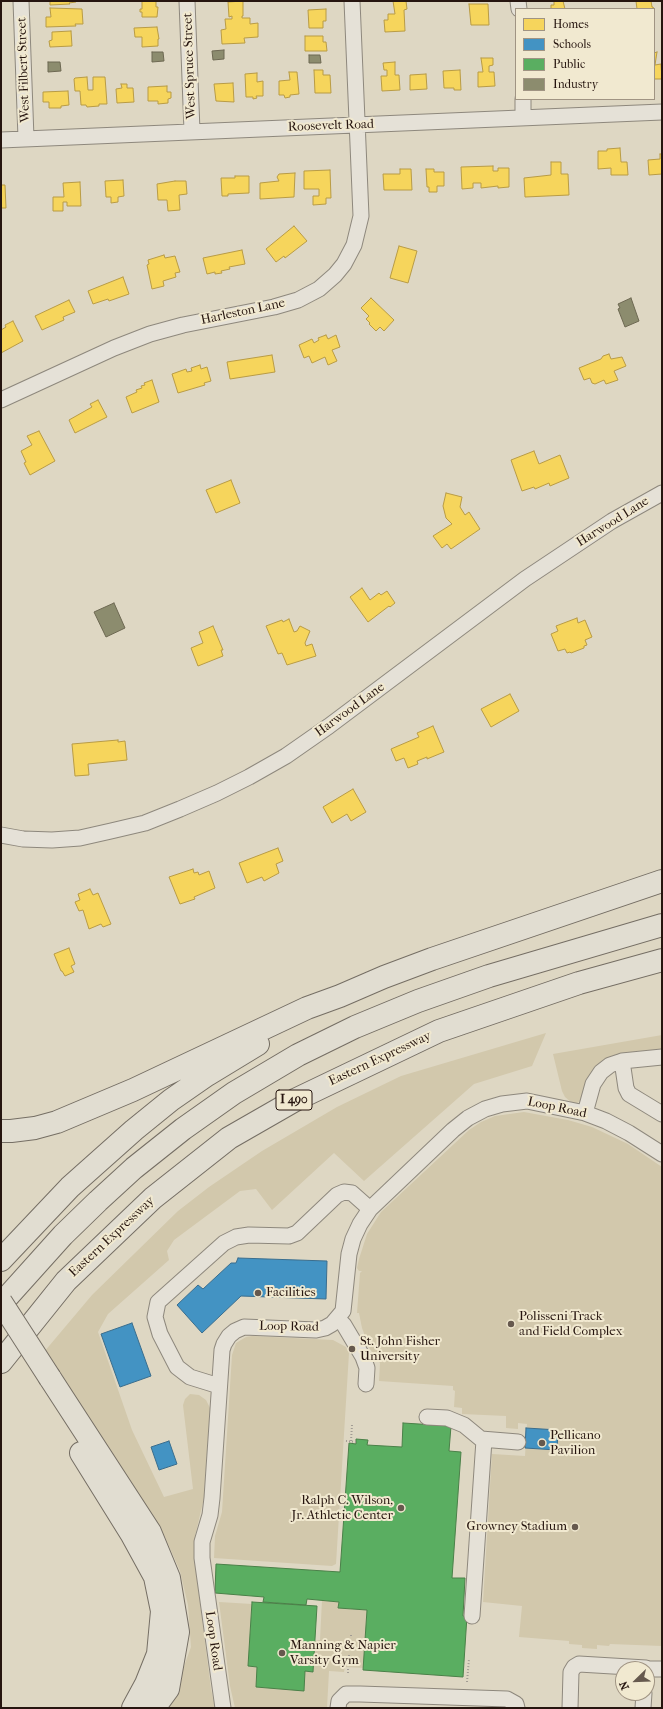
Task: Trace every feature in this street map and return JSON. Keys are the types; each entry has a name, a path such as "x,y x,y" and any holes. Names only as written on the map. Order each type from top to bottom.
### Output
{"highway":[{"path":"1,1131 11,1132 57,1122 133,1090 307,1008 432,960 662,880"},
{"name":"I 490","path":"1,1303 63,1235 134,1168 183,1129 234,1093 298,1055 355,1027 418,1001 489,976 662,925"},
{"name":"Eastern Expressway","path":"1,1362 66,1281 153,1198 230,1138 296,1099 439,1031 579,983 662,960"},
{"path":"1,1260 70,1187 128,1135 171,1100 244,1052 340,996"},
{"path":"1,1303 155,1577 162,1611 158,1654 146,1684 133,1708"},
{"path":"1,1328 45,1383 150,1532 169,1578 178,1632 168,1689 154,1708"}],"street":[{"name":"West Filbert Street","path":"21,1 26,138"},
{"name":"West Spruce Street","path":"187,1 192,131"},
{"name":"Harleston Lane","path":"1,400 114,348 150,334 184,324 287,303 308,295 327,283 350,255 360,226 361,216 352,1"},
{"path":"522,100 523,118"},
{"name":"Roosevelt Road","path":"1,140 662,112"},
{"name":"Harwood Lane","path":"1,835 23,839 52,840 80,838 111,832 145,823 180,809 250,777 286,756 329,726 525,579 612,521 662,492"},
{"path":"585,1113 593,1084 601,1072 610,1065 622,1060 662,1057"},
{"path":"622,1060 626,1088 629,1094 662,1114"},
{"name":"Loop Road","path":"223,1708 202,1558 202,1542 210,1516 212,1498 219,1386 224,1344 235,1331 244,1327 254,1326 316,1330 325,1328 338,1319 343,1311 349,1254 353,1239 360,1224 370,1209 453,1130 468,1118 485,1109 502,1104 527,1101 585,1113 606,1121 623,1130 662,1154"},
{"path":"219,1386 190,1377 178,1367 160,1334 155,1317 158,1302 224,1243 236,1237 249,1235 289,1236 297,1233 337,1195 344,1192 352,1193 370,1209"},
{"path":"338,1319 344,1325 363,1357 367,1368 366,1384"},
{"path":"427,1417 447,1418 464,1425 484,1440 518,1442"},
{"path":"472,1616 484,1440"},
{"path":"570,1708 571,1672 574,1667 578,1664 615,1667"},
{"path":"338,1708 339,1701 346,1694 360,1694 507,1699 516,1704 517,1708"}],"path":[{"path":"351,1441 352,1425"},
{"path":"346,1441 356,1442"},
{"path":"349,1654 349,1659"},
{"path":"467,1682 469,1659"},
{"path":"348,1667 348,1674"}],"shaded area":[{"path":"546,1033 532,1066 474,1084 364,1181 334,1153 272,1210 256,1189 240,1191 174,1240 167,1251 169,1260 108,1314 98,1332 132,1430 164,1497 193,1489 183,1405 185,1399 190,1394 199,1395 206,1400 210,1408 204,1498 195,1536 194,1556 211,1689 215,1708 169,1708 191,1647 188,1605 180,1571 165,1537 44,1352 92,1295 178,1211 209,1187 262,1151 337,1107 401,1076"},
{"path":"662,1035 662,1050 626,1053 615,1056 579,1102 575,1104 572,1103 565,1097 562,1091 553,1054"},
{"path":"524,1112 568,1120 592,1127 628,1144 662,1167 662,1646 610,1644 609,1646 597,1645 597,1649 582,1648 582,1645 569,1644 569,1641 519,1637 522,1606 483,1602 492,1454 525,1456 527,1424 518,1423 518,1429 506,1428 506,1416 462,1414 462,1408 454,1407 455,1391 453,1390 453,1386 379,1381 380,1363 370,1349 362,1328 359,1313 357,1313 360,1273 362,1271 359,1271 357,1268 359,1259 367,1234 381,1212 469,1130 481,1122 495,1116"},
{"path":"252,1336 333,1340 346,1347 349,1353 336,1564 332,1566 214,1558 215,1536 222,1512 232,1355 236,1343 246,1337"},
{"path":"322,1600 339,1602 338,1608 367,1610 364,1668 345,1667 344,1672 329,1671 327,1708 235,1708 230,1686 219,1602 252,1604 248,1666 257,1667 256,1687 304,1690 305,1671 313,1671 315,1641 320,1640"}],"building: Homes":[{"path":"50,1 76,2 69,3 70,4 50,5"},
{"path":"142,1 156,1 156,7 158,7 157,17 142,17 142,12 140,12 140,9 142,9"},
{"path":"243,1 242,18 250,18 250,24 258,23 258,37 244,38 245,43 222,44 221,30 226,29 225,19 232,19 232,16 229,17 228,2"},
{"path":"393,1 406,1 407,9 404,10 405,31 385,32 384,20 388,20 388,14 395,14"},
{"path":"554,1 563,1 565,8 551,8 551,5 554,5"},
{"path":"636,1 651,1 654,8 637,8"},
{"path":"469,4 488,4 489,25 471,25"},
{"path":"50,8 82,9 83,24 75,24 76,26 46,27 46,17 51,17"},
{"path":"326,9 326,21 323,21 323,28 309,28 308,10"},
{"path":"157,27 159,39 158,46 142,47 142,37 135,37 134,28"},
{"path":"71,31 72,46 50,47 49,41 52,40 52,32"},
{"path":"305,36 323,36 323,42 326,42 327,51 305,51"},
{"path":"657,52 655,65 655,53"},
{"path":"481,58 493,58 493,65 489,66 489,72 494,72 495,86 478,87 478,72 483,72"},
{"path":"395,62 395,75 399,75 400,90 382,91 381,76 387,76 387,70 384,70 383,63"},
{"path":"661,64 662,79 655,79 655,65"},
{"path":"314,70 323,70 323,75 330,75 331,93 315,93"},
{"path":"460,70 461,90 444,88 443,71"},
{"path":"289,72 297,72 299,94 290,95 290,97 285,98 284,95 279,95 279,81 290,80"},
{"path":"257,73 257,82 263,81 263,96 256,96 257,98 253,99 253,97 246,97 245,74"},
{"path":"426,74 427,89 410,90 410,75"},
{"path":"87,77 88,90 93,90 93,77 105,77 107,104 87,107 86,105 81,105 80,91 75,91 74,79"},
{"path":"233,83 234,102 216,101 214,84"},
{"path":"121,84 127,84 127,88 133,88 134,102 117,103 116,89 122,88"},
{"path":"167,86 167,92 171,92 171,98 168,99 168,103 158,104 158,101 148,101 148,87"},
{"path":"68,91 69,105 61,106 61,108 49,108 49,102 43,102 43,92"},
{"path":"620,148 621,162 627,162 628,175 611,175 611,168 598,169 598,151 607,151 607,149"},
{"path":"660,154 662,154 662,174 649,175 648,160 660,159"},
{"path":"551,162 561,162 561,174 568,174 569,195 525,197 524,178 551,175"},
{"path":"493,166 493,171 498,171 498,168 509,168 509,187 498,188 498,186 481,188 481,183 473,183 473,188 462,189 461,167"},
{"path":"400,169 411,169 412,190 384,190 383,174 400,174"},
{"path":"426,169 434,169 434,172 444,172 444,186 437,186 437,192 429,192 429,187 427,187"},
{"path":"330,170 331,198 326,198 326,204 313,205 313,196 319,196 319,189 304,189 304,171"},
{"path":"295,173 294,197 260,199 260,183 279,181 277,177 279,174"},
{"path":"235,176 249,176 249,193 228,194 228,196 222,196 221,178 235,178"},
{"path":"123,180 124,196 118,197 118,202 111,203 111,197 106,197 105,181"},
{"path":"186,181 187,194 179,195 180,210 168,211 167,200 158,200 157,184"},
{"path":"80,182 81,206 67,206 67,202 63,202 63,211 53,211 53,197 64,197 63,183"},
{"path":"1,185 5,185 6,208 1,208"},
{"path":"294,226 307,241 285,258 284,256 276,262 266,249"},
{"path":"399,246 417,251 408,283 390,278"},
{"path":"242,250 245,264 229,267 230,269 221,271 222,273 215,274 215,272 207,274 203,258"},
{"path":"164,255 165,258 175,256 180,272 175,273 176,277 163,281 164,286 152,289 147,265 149,264 148,260"},
{"path":"123,277 129,294 109,301 108,299 93,304 88,291"},
{"path":"371,298 394,320 384,331 380,327 376,331 369,324 370,323 366,319 369,316 361,308"},
{"path":"69,300 75,312 63,317 64,320 42,330 35,316"},
{"path":"13,321 23,341 1,353 1,330 6,327 5,325"},
{"path":"326,335 328,339 336,335 340,347 332,350 337,361 328,365 325,357 312,363 309,356 304,358 299,345 312,339 314,343 319,340 318,338"},
{"path":"609,354 611,359 622,357 626,366 614,371 618,380 606,384 604,380 595,384 592,383 590,378 584,380 579,368"},
{"path":"272,355 275,372 230,379 227,362"},
{"path":"200,365 201,369 207,367 211,381 204,383 205,385 178,393 172,374 186,369 187,372 192,371 191,368"},
{"path":"152,380 159,402 132,413 126,397 137,392 136,390 145,385 144,383"},
{"path":"98,400 107,417 75,433 69,420 92,407 90,404"},
{"path":"39,431 55,461 30,475 24,463 26,462 21,451 32,445 27,436"},
{"path":"534,451 539,464 560,455 569,478 550,486 549,483 535,489 534,487 522,491 511,460"},
{"path":"231,480 240,503 216,513 206,490"},
{"path":"446,493 462,497 460,507 465,515 469,512 480,529 451,549 447,544 442,548 433,536 452,524 446,518 443,506"},
{"path":"362,588 370,600 379,593 381,595 387,591 395,603 368,622 350,597"},
{"path":"577,618 578,623 585,620 592,637 585,640 587,645 584,646 584,648 571,653 567,653 565,649 558,651 551,634 558,631 556,626"},
{"path":"289,619 294,632 297,631 300,626 310,631 305,643 306,646 312,644 316,656 287,665 282,653 278,654 266,626"},
{"path":"213,626 223,650 221,650 223,656 198,666 191,648 203,643 199,632"},
{"path":"510,694 519,711 491,727 481,709"},
{"path":"433,726 444,752 427,759 427,757 417,761 418,764 408,768 404,758 396,761 391,749 419,737 417,733"},
{"path":"118,740 118,742 125,741 127,760 88,764 89,775 75,776 72,744"},
{"path":"353,789 366,812 351,821 347,814 332,823 323,807"},
{"path":"278,848 283,861 276,864 279,873 264,881 262,877 247,883 239,863"},
{"path":"193,869 194,873 198,872 199,875 209,871 215,888 194,897 195,899 180,904 169,877"},
{"path":"90,889 93,895 98,893 111,924 103,927 101,924 89,929 83,910 79,911 75,902 80,900 78,894"},
{"path":"69,948 75,964 71,966 74,972 65,976 61,971 54,954"}],"building: Schools":[{"name":"Facilities","path":"238,1258 327,1261 326,1299 241,1296 202,1333 177,1305 198,1285 203,1289 231,1263 236,1263"},
{"path":"132,1323 151,1376 120,1387 101,1334"},
{"name":"Pellicano Pavilion","path":"526,1428 558,1430 557,1450 525,1448"},
{"path":"169,1441 177,1464 159,1470 151,1447"}],"building: Public":[{"name":"Ralph C. Wilson, Jr. Athletic Center","path":"403,1423 451,1426 449,1451 461,1452 452,1578 465,1578 463,1616 467,1616 463,1677 363,1670 367,1610 338,1608 339,1602 307,1599 306,1605 263,1602 264,1597 215,1593 216,1564 340,1572 349,1443 356,1444 356,1439 368,1440 367,1445 402,1447"},
{"name":"Manning & Napier Varsity Gym","path":"252,1602 317,1606 313,1672 305,1671 304,1691 256,1687 257,1667 248,1666"}],"building: Industry":[{"path":"224,50 224,59 213,60 212,51"},
{"path":"152,52 163,52 164,61 152,62"},
{"path":"309,55 320,55 321,63 309,63"},
{"path":"48,62 60,62 61,71 48,72"},
{"path":"631,298 639,321 625,327 618,309 620,308 618,304"},
{"path":"114,603 125,628 106,637 94,612"}],"place":[{"name":"Facilities","path":"258,1293"},
{"name":"Polisseni Track and Field Complex","path":"511,1324"},
{"name":"St. John Fisher University","path":"352,1349"},
{"name":"Pellicano Pavilion","path":"542,1443"},
{"name":"Ralph C. Wilson, Jr. Athletic Center","path":"401,1508"},
{"name":"Growney Stadium","path":"575,1527"},
{"name":"Manning & Napier Varsity Gym","path":"282,1653"}]}
